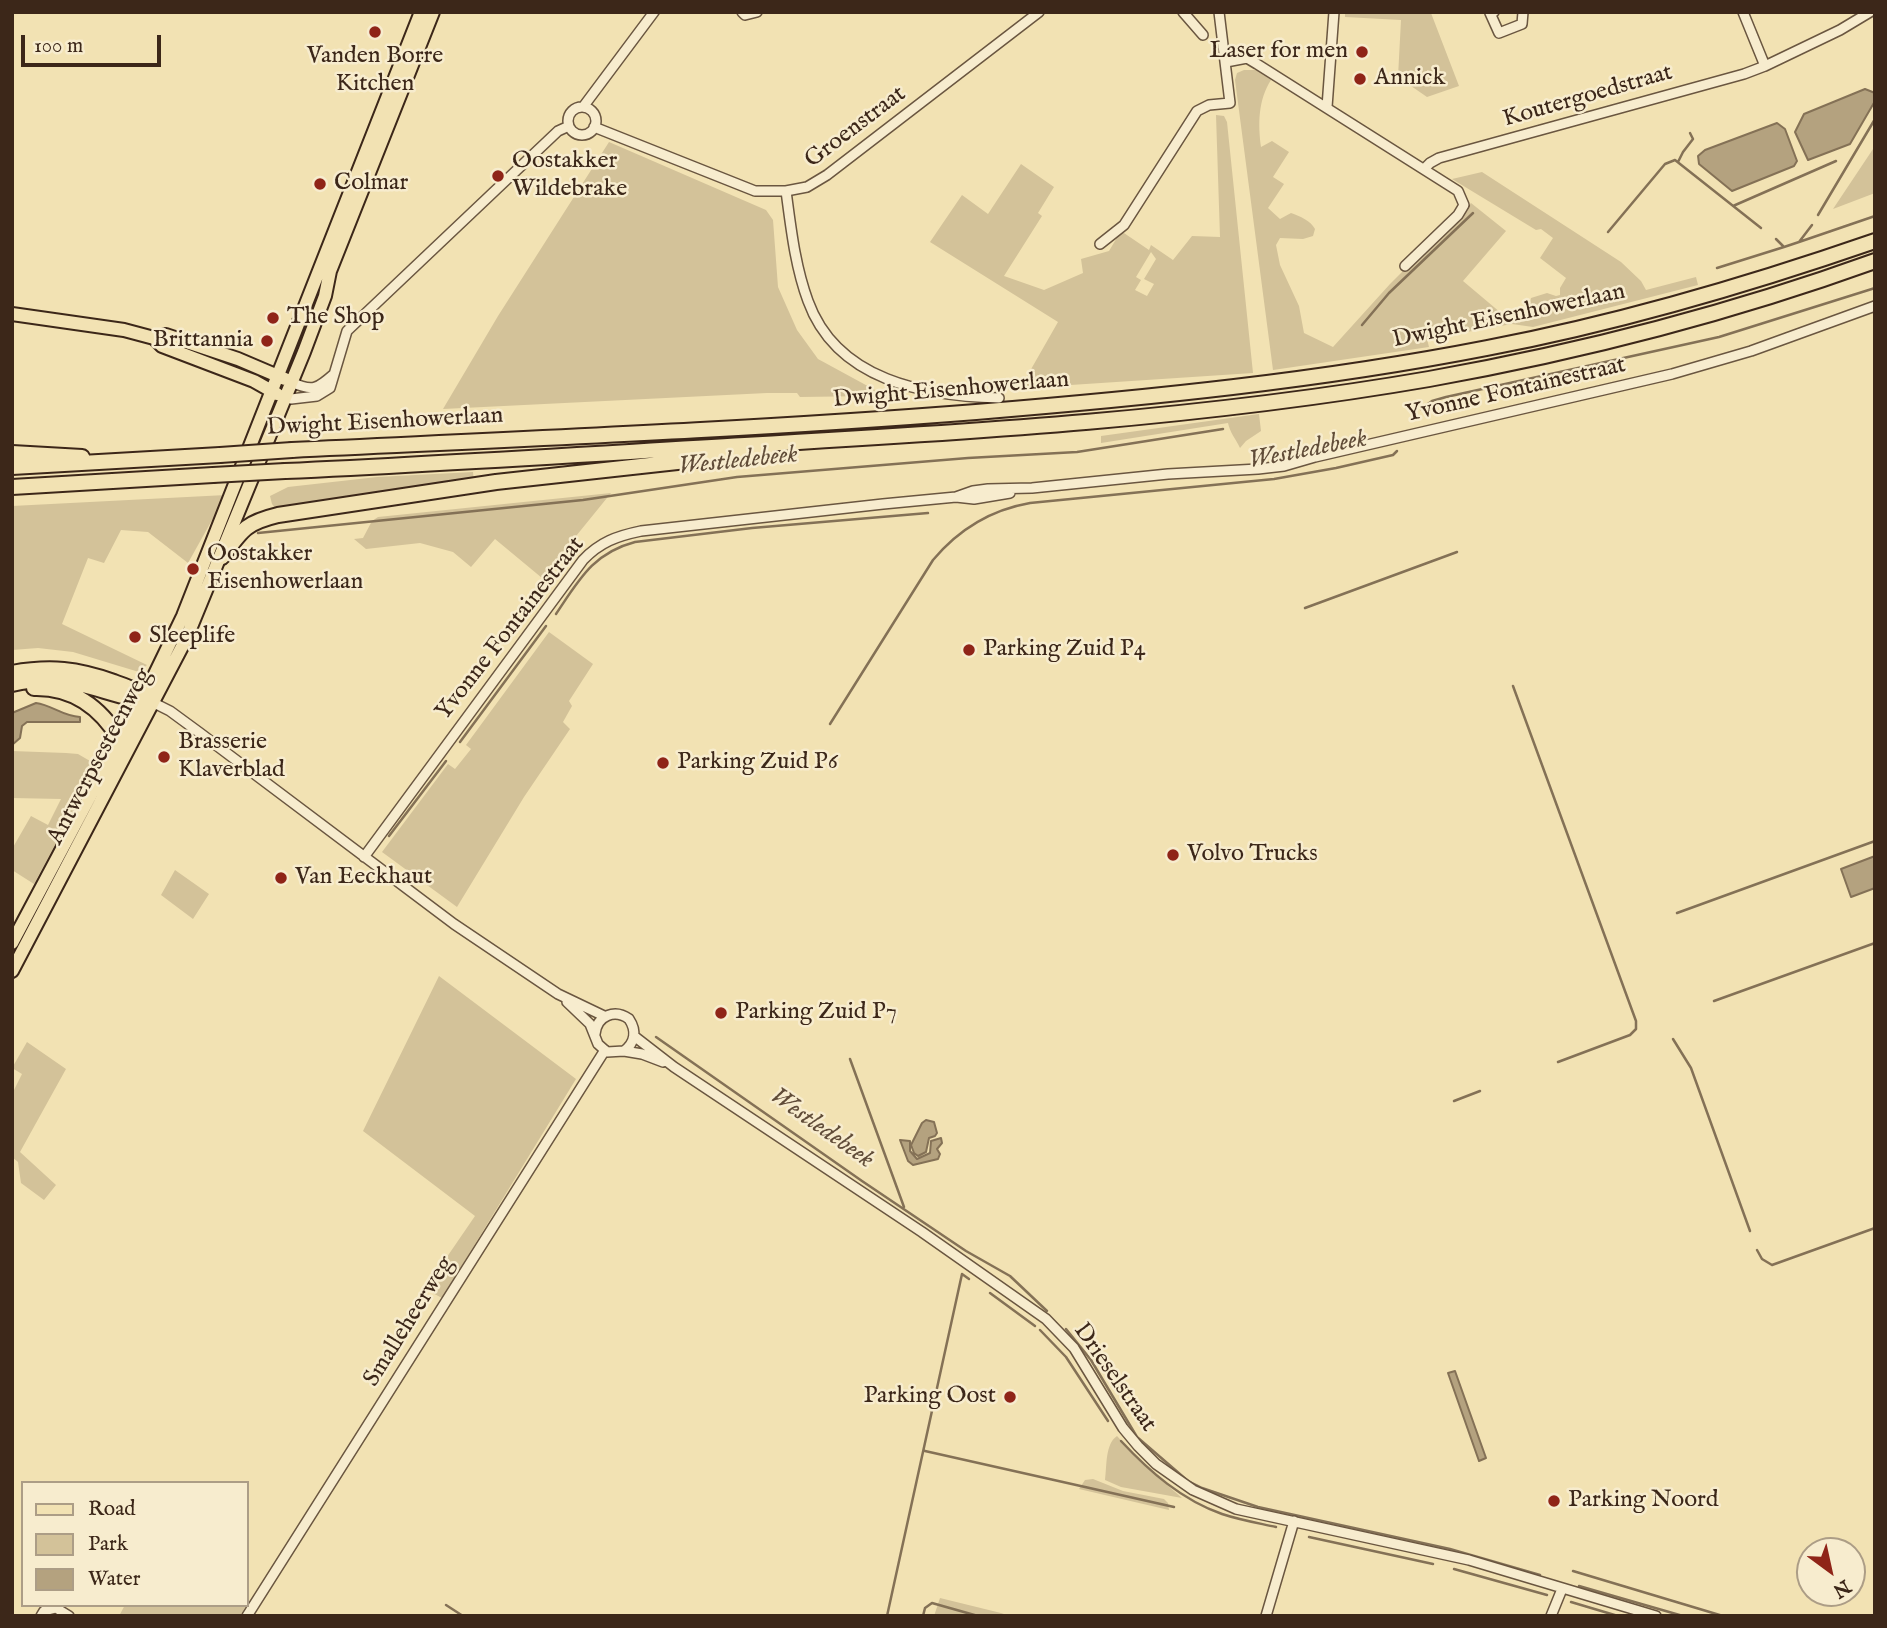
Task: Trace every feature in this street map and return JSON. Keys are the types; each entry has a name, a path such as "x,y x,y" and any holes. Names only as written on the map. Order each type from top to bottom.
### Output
{"highway":[{"name":"Dwight Eisenhowerlaan","path":"12,467 292,450 806,425 1185,394 1485,349 1614,320 1751,282 1875,241"},
{"name":"Dwight Eisenhowerlaan","path":"12,487 832,440 1075,423 1211,410 1428,379 1550,355 1700,316 1822,280 1875,261"},
{"path":"222,557 240,532 251,523 278,515 496,482 746,456 832,440"},
{"path":"12,453 71,455 111,462"},
{"path":"12,673 37,668 76,670 138,692 148,700"},
{"path":"12,685 30,680 54,679 91,685 134,699 148,700"},
{"path":"12,685 60,689 74,695 94,708 120,740"}],"main road":[{"name":"Antwerpsesteenweg","path":"12,943 45,895 148,700 427,13"},
{"name":"Antwerpsesteenweg","path":"12,971 45,895 120,740 186,639 222,557 325,296 330,271 427,13"},
{"path":"12,314 124,330 154,338 166,335 196,344 291,382"},
{"path":"154,338 162,346 254,381 285,397"}],"street":[{"path":"569,126 571,113 583,107 654,12"},
{"path":"742,12 745,15 757,12"},
{"name":"Groenstraat","path":"594,127 754,191 786,191 807,187 827,176 1039,12"},
{"path":"1183,12 1203,35"},
{"path":"1100,244 1124,225 1197,111 1209,105 1230,103 1219,12"},
{"path":"1327,107 1334,12"},
{"path":"1494,12 1490,13 1499,33 1522,24 1523,12"},
{"path":"1743,12 1765,66"},
{"name":"Koutergoedstraat","path":"1424,169 1439,158 1744,74 1840,30 1870,12"},
{"path":"1226,62 1247,58 1458,191 1464,205 1458,215 1405,265"},
{"path":"569,126 579,135 588,133 594,127 594,114 583,107"},
{"path":"285,397 291,399 317,396 330,388 347,331 558,131 569,126"},
{"path":"786,191 797,266 808,302 824,330 842,351 864,368 902,385 956,397 999,398"},
{"name":"Yvonne Fontainestraat","path":"364,857 583,559 604,542 618,536 641,531 956,497 974,499 1032,488 1284,466 1682,371 1751,351 1875,306"},
{"path":"291,382 308,389 320,386 335,373"},
{"name":"Drieselstraat","path":"148,700 170,711 454,924 558,994 604,1016 615,1013 625,1016 633,1024 635,1036 674,1067 922,1232 1046,1319 1074,1348 1123,1428 1156,1464 1173,1478 1216,1502 1236,1508 1469,1560 1656,1616"},
{"name":"Drieselstraat","path":"558,994 590,1024 598,1044 605,1050 650,1056 674,1067"},
{"path":"595,1034 599,1021 604,1016"},
{"path":"624,1051 635,1036"},
{"name":"Smalleheerweg","path":"247,1615 605,1050"},
{"path":"1266,1616 1294,1521"},
{"path":"1551,1616 1562,1589"},
{"path":"41,1616 44,1611 55,1608 69,1616"}],"green space":[{"path":"1345,12 1433,12 1431,13 1459,86 1427,97 1398,77 1401,20 1345,17"},
{"path":"1258,70 1271,80 1260,112 1261,147 1272,141 1289,152 1273,177 1284,184 1268,208 1280,219 1291,213 1308,221 1315,229 1313,236 1303,239 1280,238 1276,245 1280,265 1299,306 1304,333 1333,347 1390,284 1471,203 1506,231 1463,281 1501,313 1533,313 1531,298 1547,293 1560,295 1560,288 1566,278 1540,258 1553,238 1452,179 1482,172 1621,262 1641,281 1646,290 1696,277 1698,285 1533,327 1512,324 1427,339 1429,347 1273,370 1235,80 1237,73"},
{"path":"1216,115 1224,116 1227,122 1253,373 1025,388 1026,378 1058,322 930,242 962,195 988,214 1021,164 1054,187 1038,213 1042,216 1004,276 1044,290 1083,273 1081,259 1109,251 1121,231 1149,250 1151,245 1173,260 1192,236 1220,237","holes":["1151,252 1156,259 1144,279 1154,284 1147,296 1135,290 1141,280 1136,277"]},
{"path":"609,142 766,210 773,220 778,287 797,330 818,359 875,390 872,396 800,397 797,393 767,393 443,409 498,316"},
{"path":"1875,146 1875,193 1833,209"},
{"path":"1259,414 1261,431 1240,448 1228,423 1101,443 1101,436"},
{"path":"473,472 474,482 276,509 270,496 288,487 377,477"},
{"path":"611,493 542,578 495,539 471,567 453,552 420,543 366,549 354,539 363,538 372,521 378,517"},
{"path":"226,495 188,563 148,532 121,530 104,563 88,558 62,624 147,665 139,672 73,652 38,648 12,650 12,506"},
{"path":"549,632 593,664 569,701 572,706 563,722 570,729 524,797 457,907 382,852 448,764 455,769 471,749 466,745"},
{"path":"12,751 78,754 90,761 94,772 34,884 12,870 12,849 31,816 48,825 61,799 12,798"},
{"path":"175,870 209,894 193,919 161,895"},
{"path":"439,976 576,1079 442,1298 425,1289 475,1216 363,1131"},
{"path":"27,1042 66,1069 20,1152 56,1185 44,1200 21,1183 18,1162 12,1157 12,1094 22,1074 12,1068"},
{"path":"1117,1436 1142,1463 1182,1498 1121,1487 1105,1480 1108,1450"},
{"path":"1093,1479 1123,1491 1164,1499 1169,1510 1079,1489 1085,1480"},
{"path":"940,1598 1001,1613 1010,1616 934,1616"},
{"path":"124,1607 245,1607 240,1616 119,1616"}],"water":[{"path":"1865,89 1875,93 1875,101 1850,144 1808,160 1795,132 1804,114"},
{"path":"1777,123 1785,129 1797,161 1794,166 1732,191 1699,164 1698,156 1705,150"},
{"path":"36,703 80,717 80,722 27,722 22,726 20,738 12,745 12,713"},
{"path":"1875,856 1875,888 1851,897 1841,869"},
{"path":"926,1120 934,1122 937,1133 929,1138 926,1152 918,1156 911,1145"},
{"path":"941,1138 942,1143 937,1149 940,1154 938,1159 913,1165 908,1161 900,1140 910,1141 910,1151 917,1159 930,1153 931,1141"},
{"path":"1455,1371 1486,1458 1479,1461 1448,1373"}],"waterway":[{"path":"1818,215 1875,119"},
{"path":"1678,162 1693,139 1690,133"},
{"path":"1608,232 1665,164 1675,160 1761,228"},
{"path":"1733,206 1836,161"},
{"path":"1362,325 1389,293 1473,213"},
{"path":"1799,242 1875,216"},
{"path":"1776,239 1784,247 1799,242 1812,225"},
{"path":"1717,268 1784,247"},
{"path":"1421,409 1432,401 1446,397 1719,337 1875,288"},
{"name":"Westledebeek","path":"258,533 583,500 737,477 1077,452 1223,429"},
{"name":"Westledebeek","path":"830,724 933,560 953,539 989,516 1030,503 1274,479 1336,468 1393,455 1397,451"},
{"path":"556,614 588,569 608,553 635,542 752,528 928,513"},
{"path":"1305,608 1457,552"},
{"path":"460,742 546,626"},
{"path":"1513,686 1636,1021 1636,1029 1630,1035 1558,1062"},
{"path":"389,836 446,761"},
{"path":"1677,913 1875,841"},
{"path":"1714,1001 1875,943"},
{"name":"Westledebeek","path":"656,1037 862,1181 966,1251 1010,1276 1047,1311"},
{"path":"1673,1039 1691,1068 1750,1231"},
{"path":"850,1059 904,1207"},
{"path":"1454,1101 1480,1091"},
{"path":"1757,1250 1762,1259 1772,1265 1875,1228"},
{"path":"887,1616 962,1274 969,1279"},
{"path":"990,1293 1035,1326"},
{"path":"1066,1329 1091,1360 1137,1437 1188,1481 1258,1507 1450,1549 1540,1575"},
{"path":"1040,1330 1066,1357 1108,1421"},
{"path":"1121,1441 1143,1464 1193,1501 1222,1514 1276,1527"},
{"path":"925,1451 1174,1507"},
{"path":"1309,1537 1433,1564"},
{"path":"1454,1569 1547,1595"},
{"path":"1573,1571 1723,1616"},
{"path":"1579,1586 1683,1616"},
{"path":"1571,1602 1618,1616"},
{"path":"923,1616 925,1608 932,1603 978,1616"},
{"path":"446,1605 463,1616"}],"place":[{"name":"Vanden Borre Kitchen","path":"375,32"},
{"name":"Laser for men","path":"1362,52"},
{"name":"Annick","path":"1360,79"},
{"name":"Oostakker Wildebrake","path":"498,176"},
{"name":"Colmar","path":"320,184"},
{"name":"The Shop","path":"273,318"},
{"name":"Brittannia","path":"267,341"},
{"name":"Oostakker Eisenhowerlaan","path":"193,569"},
{"name":"Sleeplife","path":"135,637"},
{"name":"Parking Zuid P4","path":"969,650"},
{"name":"Brasserie Klaverblad","path":"164,757"},
{"name":"Parking Zuid P6","path":"663,763"},
{"name":"Volvo Trucks","path":"1173,855"},
{"name":"Van Eeckhaut","path":"281,878"},
{"name":"Parking Zuid P7","path":"721,1013"},
{"name":"Parking Oost","path":"1010,1397"},
{"name":"Parking Noord","path":"1554,1501"}]}
